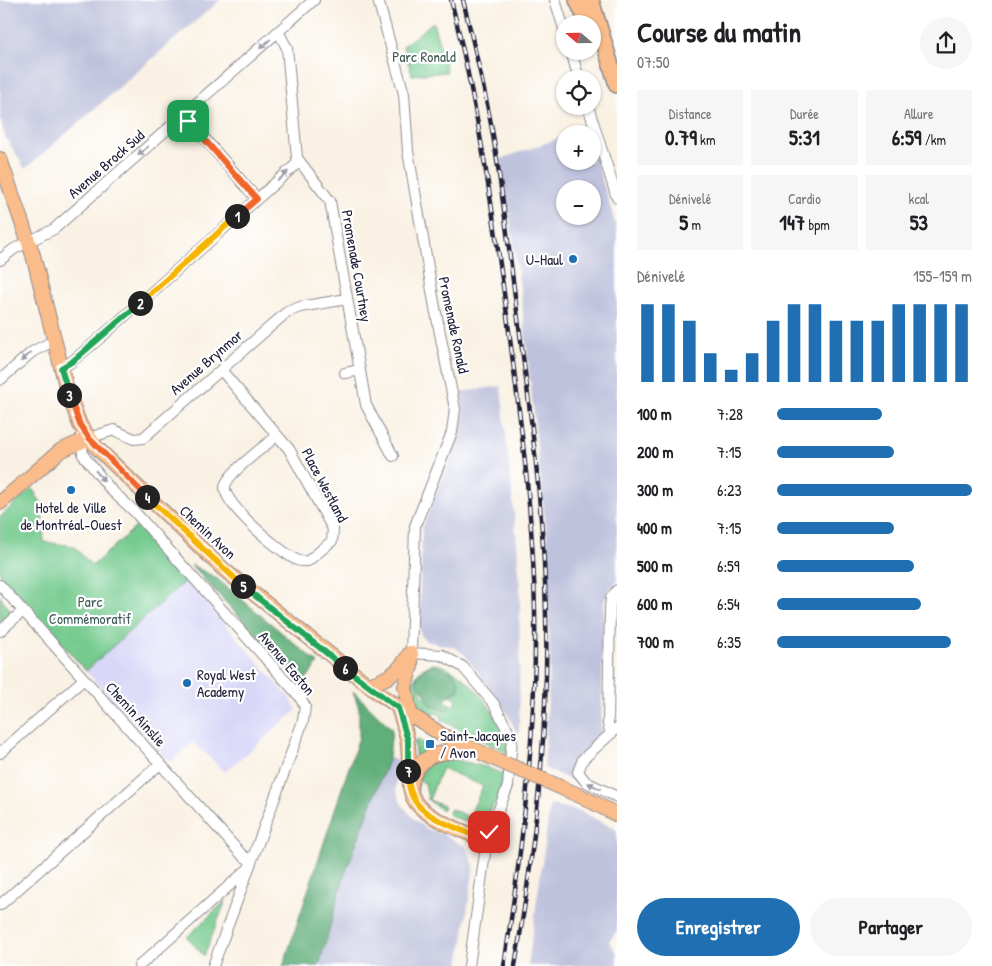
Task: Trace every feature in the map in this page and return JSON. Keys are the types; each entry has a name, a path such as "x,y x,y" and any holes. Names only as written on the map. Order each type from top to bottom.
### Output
{"highway":[{"path":"578,0 584,15"},
{"path":"591,0 617,86"},
{"path":"601,52 617,86"}],"main road":[{"name":"Chemin Avon","path":"0,159 28,242 61,368 85,440 101,452 223,569 398,708 411,717 473,750 544,780 617,815"},
{"path":"0,503 60,451 85,440"},
{"path":"368,685 392,676 404,664 411,653"},
{"path":"411,653 411,666 405,687 411,717"},
{"path":"398,708 408,741 408,776 411,792 418,806 426,813 468,834 487,839"},
{"path":"411,792 413,776 426,758 444,752 473,750"}],"street":[{"name":"Avenue Brock Sud","path":"0,260 11,251 54,229 314,0"},
{"name":"Promenade Ronald","path":"378,0 403,88 408,151 418,215 440,336 455,404 452,432 415,526 411,653"},
{"path":"555,0 560,15"},
{"path":"61,368 70,363 100,338 299,162 287,48 278,31"},
{"path":"184,115 257,199"},
{"path":"591,115 617,198"},
{"name":"Promenade Courtney","path":"299,162 330,201 367,410 393,456"},
{"name":"Avenue Brynmor","path":"85,440 114,430 132,438 141,439 287,312 300,307 347,298"},
{"path":"0,380 32,352 55,340"},
{"name":"Place Westland","path":"221,370 277,436 296,459 334,531 332,541 308,561 295,559 255,527 228,500 225,493 228,479 277,436"},
{"path":"345,373 360,370"},
{"name":"Avenue Easton","path":"85,440 83,455 111,490 118,494 305,703 305,715 213,966"},
{"name":"Chemin Ainslie","path":"0,586 250,865"},
{"path":"617,590 610,604 608,724 614,731 586,756 578,770 582,779 617,797"},
{"path":"0,630 23,611"},
{"path":"411,653 442,655 463,666 494,704 511,735 513,748 508,786 487,839 469,966"},
{"path":"0,753 84,679"},
{"path":"0,905 160,764"},
{"path":"139,966 250,865"}],"shaded area":[{"path":"0,0 220,0 25,169 5,136 0,118"},
{"path":"556,139 556,170 599,170 617,229 617,581 609,590 604,602 601,735 574,762 573,774 580,784 544,768 550,662 547,539 521,293 501,159"},
{"path":"501,386 520,591 519,737 506,711 464,654 454,647 426,641 421,636 419,627 422,529 458,438 463,414 461,392"},
{"name":"Royal West Academy","path":"186,580 288,696 297,710 225,772 193,742 170,763 86,671"},
{"path":"389,758 398,760 396,790 402,805 425,828 443,834 466,847 474,865 459,966 319,966 344,876"},
{"path":"550,805 580,811 617,830 617,931 609,941 617,953 617,966 528,966"}],"green space":[{"name":"Parc Ronald","path":"433,22 447,72 412,75 403,46"},
{"name":"Parc Commémoratif","path":"32,488 42,504 44,542 74,546 92,566 137,526 186,580 86,671 0,574 0,517"},
{"path":"191,565 215,577 318,663 302,685"},
{"path":"0,596 10,610 10,615 0,624"},
{"path":"434,664 446,667 471,685 493,712 501,727 508,753 441,720 442,716 436,713 434,715 415,703 412,684 414,679 422,669","holes":["433,665 438,667 457,692 449,695 457,700 453,706 450,704 444,710 424,697 417,681 417,676"]},
{"path":"433,665 452,673 458,679 459,690 449,695 445,701 450,704 448,710 430,705 417,683 417,678 421,671"},
{"path":"353,691 392,729 389,758 344,876 319,966 283,966 359,737 359,708"},
{"path":"416,739 435,748 416,761 414,744"},
{"path":"448,758 486,767 505,775 496,801 481,820 476,822 464,821 448,814 451,809 469,817 483,786 442,768 429,800 444,806 442,810 428,800 425,783 418,780 428,763"},
{"path":"226,900 204,956 187,937"}],"railway":[{"path":"451,0 469,77 495,230 525,459 534,572 535,655 531,744 517,878 504,966"},
{"path":"463,0 488,108 502,192 536,459 545,576 546,659 543,747 534,835 515,966"}],"place":[{"name":"U-Haul","path":"573,259"},
{"name":"Hotel de Ville de Montréal-Ouest","path":"71,490"},
{"name":"Royal West Academy","path":"187,683"},
{"name":"Saint-Jacques / Avon","path":"430,744"}],"route":[{"path":"188,121 257,199 100,338 70,363 61,368 80,425 97,448 223,569 398,708 408,741 409,786 415,802 422,810 474,836 487,839 489,832"}]}
